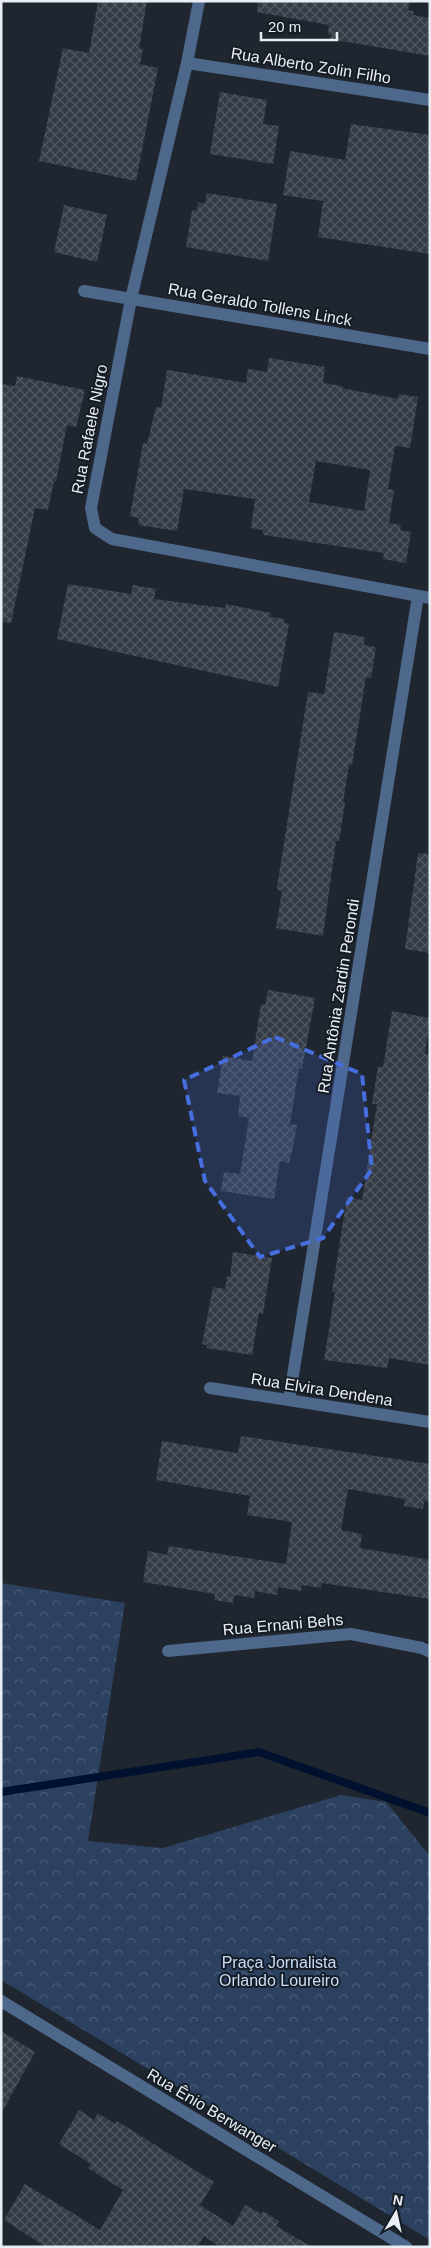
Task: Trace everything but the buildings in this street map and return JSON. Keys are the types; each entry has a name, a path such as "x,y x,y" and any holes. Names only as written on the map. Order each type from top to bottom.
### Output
{"street":[{"name":"Rua Rafaele Nigro","path":"199,1 187,63 131,299 90,508 95,528 112,539 424,597"},
{"name":"Rua Alberto Zolin Filho","path":"187,63 430,100"},
{"name":"Rua Geraldo Tollens Linck","path":"84,291 430,349"},
{"name":"Rua Antônia Zardin Perondi","path":"289,1400 424,597"},
{"name":"Rua Elvira Dendena","path":"210,1388 430,1422"},
{"name":"Rua Ernani Behs","path":"168,1651 351,1634 422,1648 430,1652"},
{"name":"Rua Ênio Berwanger","path":"1,2001 406,2247"}],"highlighted area":[{"path":"275,1037 362,1074 372,1169 323,1238 260,1257 205,1181 184,1080"}],"green space":[{"name":"Praça Jornalista Orlando Loureiro","path":"1,1583 125,1603 88,1841 163,1848 341,1795 386,1802 430,1856 430,2240 1,1980"}],"waterway":[{"path":"1,1792 259,1752 430,1813"}]}
